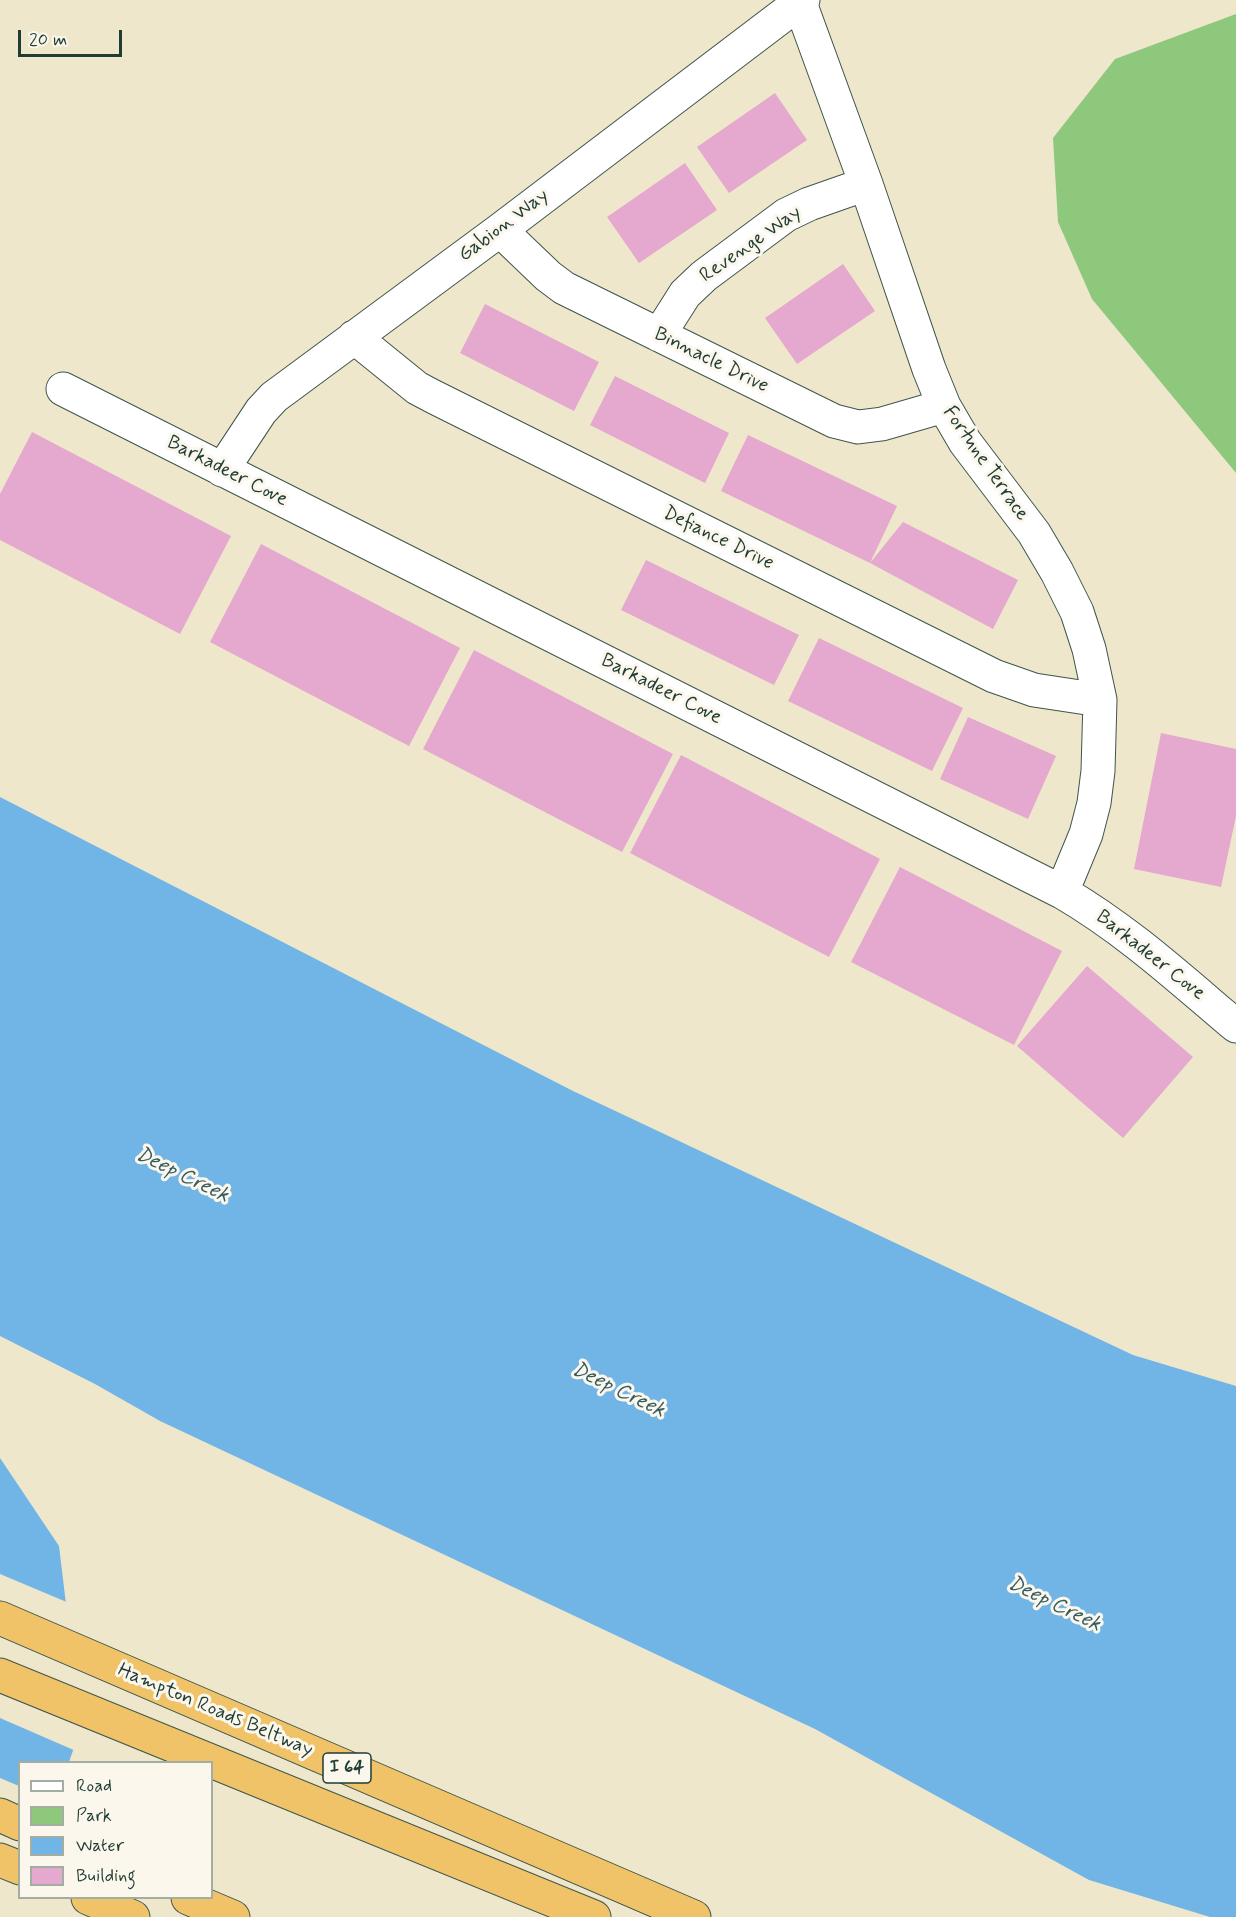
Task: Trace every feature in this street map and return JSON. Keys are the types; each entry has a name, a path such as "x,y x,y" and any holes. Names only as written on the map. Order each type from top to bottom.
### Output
{"highway":[{"name":"Hampton Roads Beltway","path":"0,1618 694,1917"},
{"path":"0,1675 211,1761"},
{"path":"213,1762 594,1917"},
{"path":"0,1815 18,1823"},
{"path":"0,1860 18,1867"},
{"path":"90,1899 134,1917"},
{"path":"190,1899 233,1917"}],"street":[{"name":"Fortune Terrace","path":"802,1 929,369 944,406 965,442 1034,533 1077,612 1089,649 1100,700 1098,771 1094,802 1086,834 1062,892"},
{"name":"Gabion Way","path":"222,470 261,411 274,397 500,230 802,1"},
{"name":"Revenge Way","path":"659,335 685,294 704,276 786,215 809,204 866,184"},
{"name":"Binnacle Drive","path":"500,230 548,276 564,288 834,421 858,427 882,424 944,406"},
{"name":"Defiance Drive","path":"354,337 417,388 994,676 1034,690 1100,700"},
{"name":"Barkadeer Cove","path":"63,389 1062,892 1127,934 1236,1026"}],"green space":[{"path":"1236,14 1236,473 1092,299 1058,222 1053,138 1115,59"}],"water":[{"name":"Deep Creek","path":"0,797 573,1091 1133,1355 1236,1386 1236,1917 1210,1917 1089,1880 815,1729 160,1421 95,1384 0,1336"},
{"path":"0,1458 59,1546 76,1687 85,1716 69,1761 18,1761 18,1866 0,1870"}],"pier":[{"path":"0,1574 69,1603 79,1686 88,1716 76,1751 0,1718"},
{"path":"0,1778 18,1786 18,1869 0,1873"}],"building":[{"path":"775,93 807,140 729,193 697,147"},
{"path":"685,163 717,210 639,263 607,217"},
{"path":"843,264 875,311 797,364 765,318"},
{"path":"485,304 599,362 574,411 460,353"},
{"path":"615,376 729,433 705,483 590,425"},
{"path":"32,432 231,536 180,634 0,540 0,494"},
{"path":"748,435 897,506 870,563 721,491"},
{"path":"903,522 1018,580 993,629 870,563"},
{"path":"261,544 460,648 409,746 210,642"},
{"path":"646,560 799,635 774,685 621,610"},
{"path":"819,638 963,708 932,771 788,701"},
{"path":"474,650 673,754 622,852 423,749"},
{"path":"968,717 1056,756 1028,819 940,779"},
{"path":"1161,733 1236,749 1236,816 1221,887 1134,869"},
{"path":"681,755 880,859 829,957 630,853"},
{"path":"900,867 1062,951 1014,1045 851,962"},
{"path":"1087,966 1193,1057 1123,1138 1017,1046"}]}
